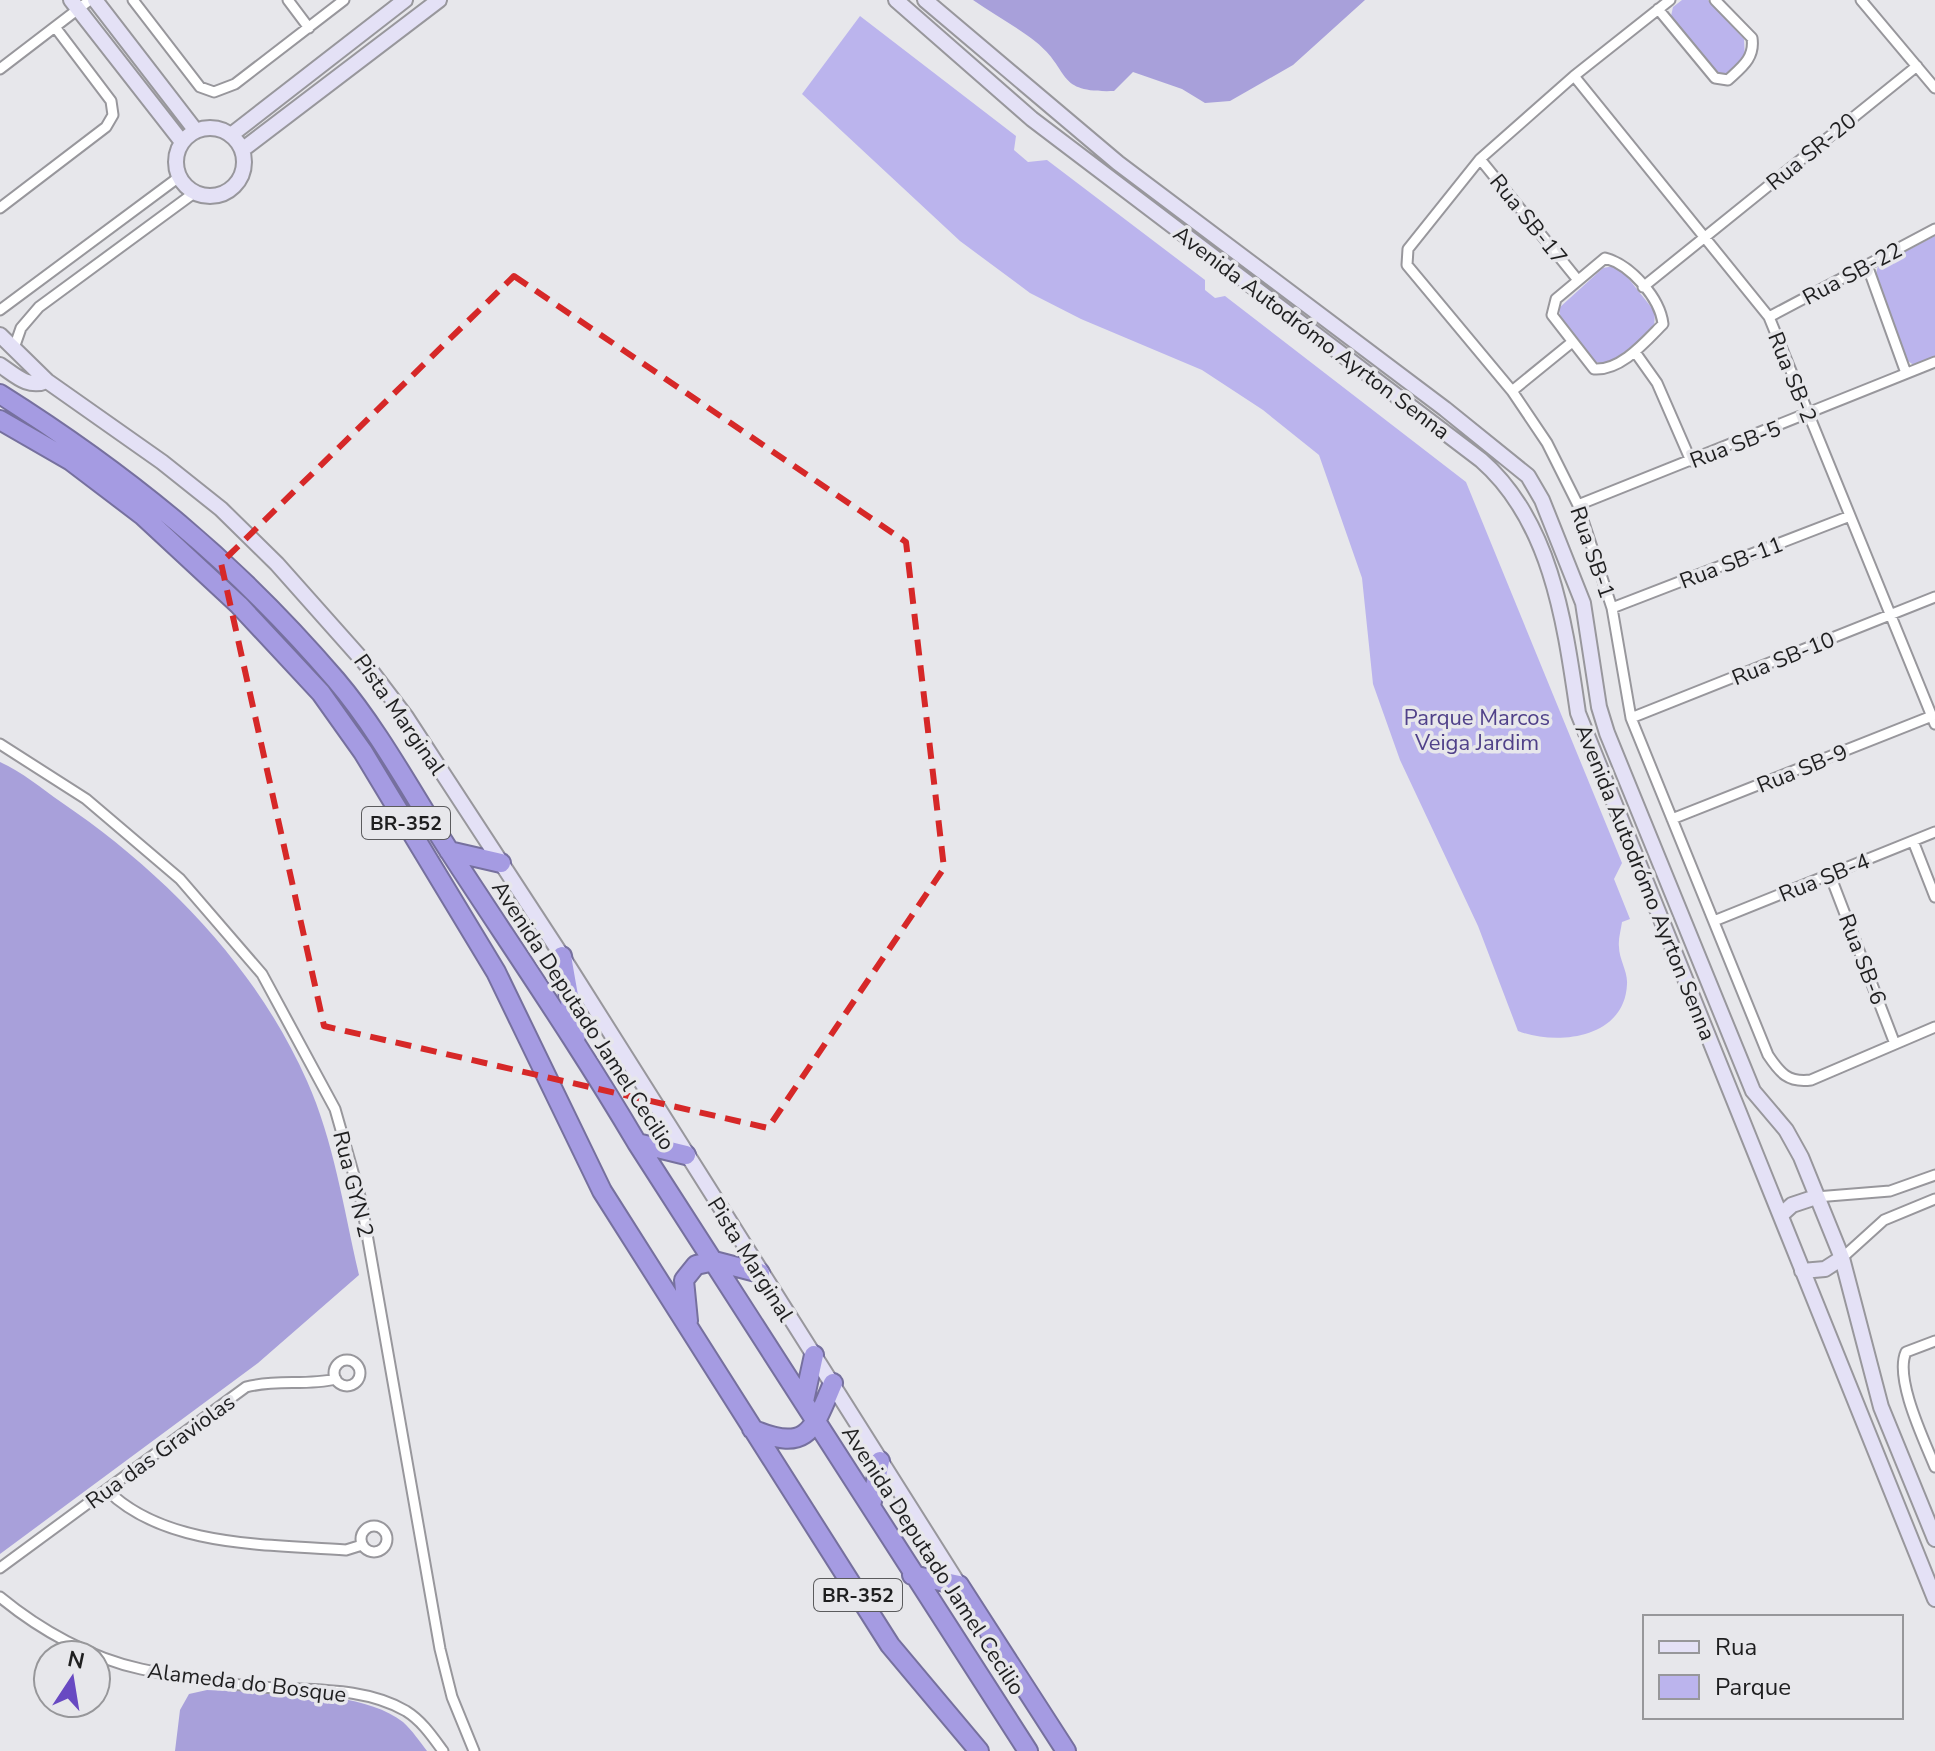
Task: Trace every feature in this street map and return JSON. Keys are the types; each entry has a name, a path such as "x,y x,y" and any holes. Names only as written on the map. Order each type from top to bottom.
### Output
{"highway":[{"name":"Avenida Deputado Jamel Cecilio","path":"0,394 79,444 159,503 252,588 337,682 578,1043 637,1143 1028,1751"},
{"name":"BR-352","path":"0,420 71,461 142,515 239,605 321,693 363,752 496,972 602,1191 890,1645 979,1751"},
{"path":"449,851 501,863"},
{"path":"562,956 578,1043"},
{"path":"637,1143 686,1155"},
{"path":"689,1327 684,1280 696,1265 714,1261 760,1273"},
{"path":"804,1401 814,1355"},
{"path":"752,1429 786,1441 805,1433 817,1422 833,1383"},
{"path":"871,1506 880,1461"},
{"path":"912,1575 959,1585 1066,1751"}],"street":[{"path":"133,0 200,87 224,91 344,0"},
{"path":"288,0 309,28"},
{"path":"231,135 405,0"},
{"path":"242,150 439,0"},
{"name":"Avenida Autodrómo Ayrton Senna","path":"896,0 1032,119 1481,460 1507,486 1529,524 1563,613 1578,713 1935,1599"},
{"name":"Avenida Autodrómo Ayrton Senna","path":"925,0 1118,163 1528,476 1542,500 1583,603 1599,707 1607,733 1753,1091 1786,1130 1801,1157 1842,1258 1881,1407 1935,1539"},
{"name":"Rua SB-1","path":"1670,0 1574,76 1480,159 1408,249 1407,265 1512,391 1547,443 1578,505 1612,608 1631,718 1768,1055 1780,1073 1795,1082 1811,1080 1935,1027"},
{"path":"1658,9 1715,78 1728,80 1750,59 1753,44 1752,38 1715,0"},
{"path":"1861,0 1935,88"},
{"path":"84,2 196,131"},
{"path":"0,69 84,2"},
{"path":"84,2 182,142"},
{"path":"0,208 106,127 113,115 111,101 55,27"},
{"name":"Rua SR-20","path":"1643,287 1917,66"},
{"name":"Rua SB-2","path":"1574,76 1769,317 1934,720"},
{"path":"214,128 231,135 242,150 243,173 228,192 205,197 194,193 179,177 175,159 182,142 196,131 214,128"},
{"name":"Rua SB-17","path":"1480,159 1577,279"},
{"path":"0,310 179,177"},
{"path":"14,348 21,328 39,307 194,193"},
{"name":"Rua SB-22","path":"1769,317 1935,229"},
{"path":"1605,258 1620,262 1643,287 1661,307 1663,324 1635,352 1606,370 1594,369 1552,315 1556,299 1605,258"},
{"path":"1867,265 1906,373"},
{"path":"1322,342 1336,327"},
{"name":"Pista Marginal","path":"0,335 47,381 221,509 334,625 382,684 562,956 959,1585"},
{"path":"1512,391 1571,343"},
{"path":"1635,352 1657,383 1691,461"},
{"name":"Rua SB-5","path":"1578,505 1935,362"},
{"path":"0,365 27,383 37,385 47,381"},
{"name":"Rua SB-11","path":"1612,608 1850,516"},
{"name":"Rua SB-10","path":"1631,718 1935,597"},
{"name":"Rua SB-9","path":"1672,819 1934,720"},
{"name":"Rua GYN 2","path":"0,744 86,799 180,879 262,974 335,1109 361,1200 440,1649 452,1697 474,1751"},
{"name":"Rua SB-4","path":"1714,921 1935,832"},
{"path":"1913,841 1935,897"},
{"name":"Rua SB-6","path":"1830,875 1895,1044"},
{"path":"1781,1215 1792,1205 1816,1197 1890,1191 1935,1175"},
{"path":"1802,1271 1825,1269 1884,1220 1935,1199"},
{"path":"1935,1341 1906,1352 1901,1363 1904,1384 1935,1467"},
{"name":"Rua das Graviolas","path":"0,1568 246,1387 266,1381 317,1384 336,1379"},
{"path":"107,1490 124,1507 198,1534 238,1542 346,1550 362,1545"},
{"name":"Alameda do Bosque","path":"0,1597 24,1616 71,1644 136,1669 197,1680 373,1697 405,1711 425,1727 443,1751"}],"highlighted area":[{"path":"514,276 906,542 944,868 768,1128 324,1026 221,563"}],"green space":[{"path":"1682,0 1708,0 1744,39 1745,59 1730,73 1718,73 1671,16 1673,7"},
{"name":"Parque Marcos Veiga Jardim","path":"860,16 1016,136 1014,150 1028,162 1047,160 1205,280 1205,290 1215,298 1225,296 1466,482 1622,863 1614,879 1630,919 1622,922 1619,941 1627,984 1623,1002 1614,1017 1602,1027 1586,1034 1551,1038 1518,1031 1478,926 1400,760 1373,684 1362,578 1319,455 1263,410 1202,370 1081,319 1030,293 960,241 802,94"},
{"path":"1935,236 1935,359 1915,366 1908,361 1876,273 1878,266"},
{"path":"1614,266 1621,269 1655,312 1654,329 1609,364 1594,362 1561,321 1559,308 1603,268"}],"shaded area":[{"path":"973,0 1365,0 1293,65 1230,101 1205,103 1182,89 1133,72 1114,91 1095,91 1072,84 1036,42"},
{"path":"0,762 39,786 136,859 204,925 262,999 286,1039 316,1104 338,1176 359,1275 258,1363 0,1554"},
{"path":"207,1690 309,1694 362,1703 403,1722 427,1751 175,1751 180,1710 189,1694"}]}
